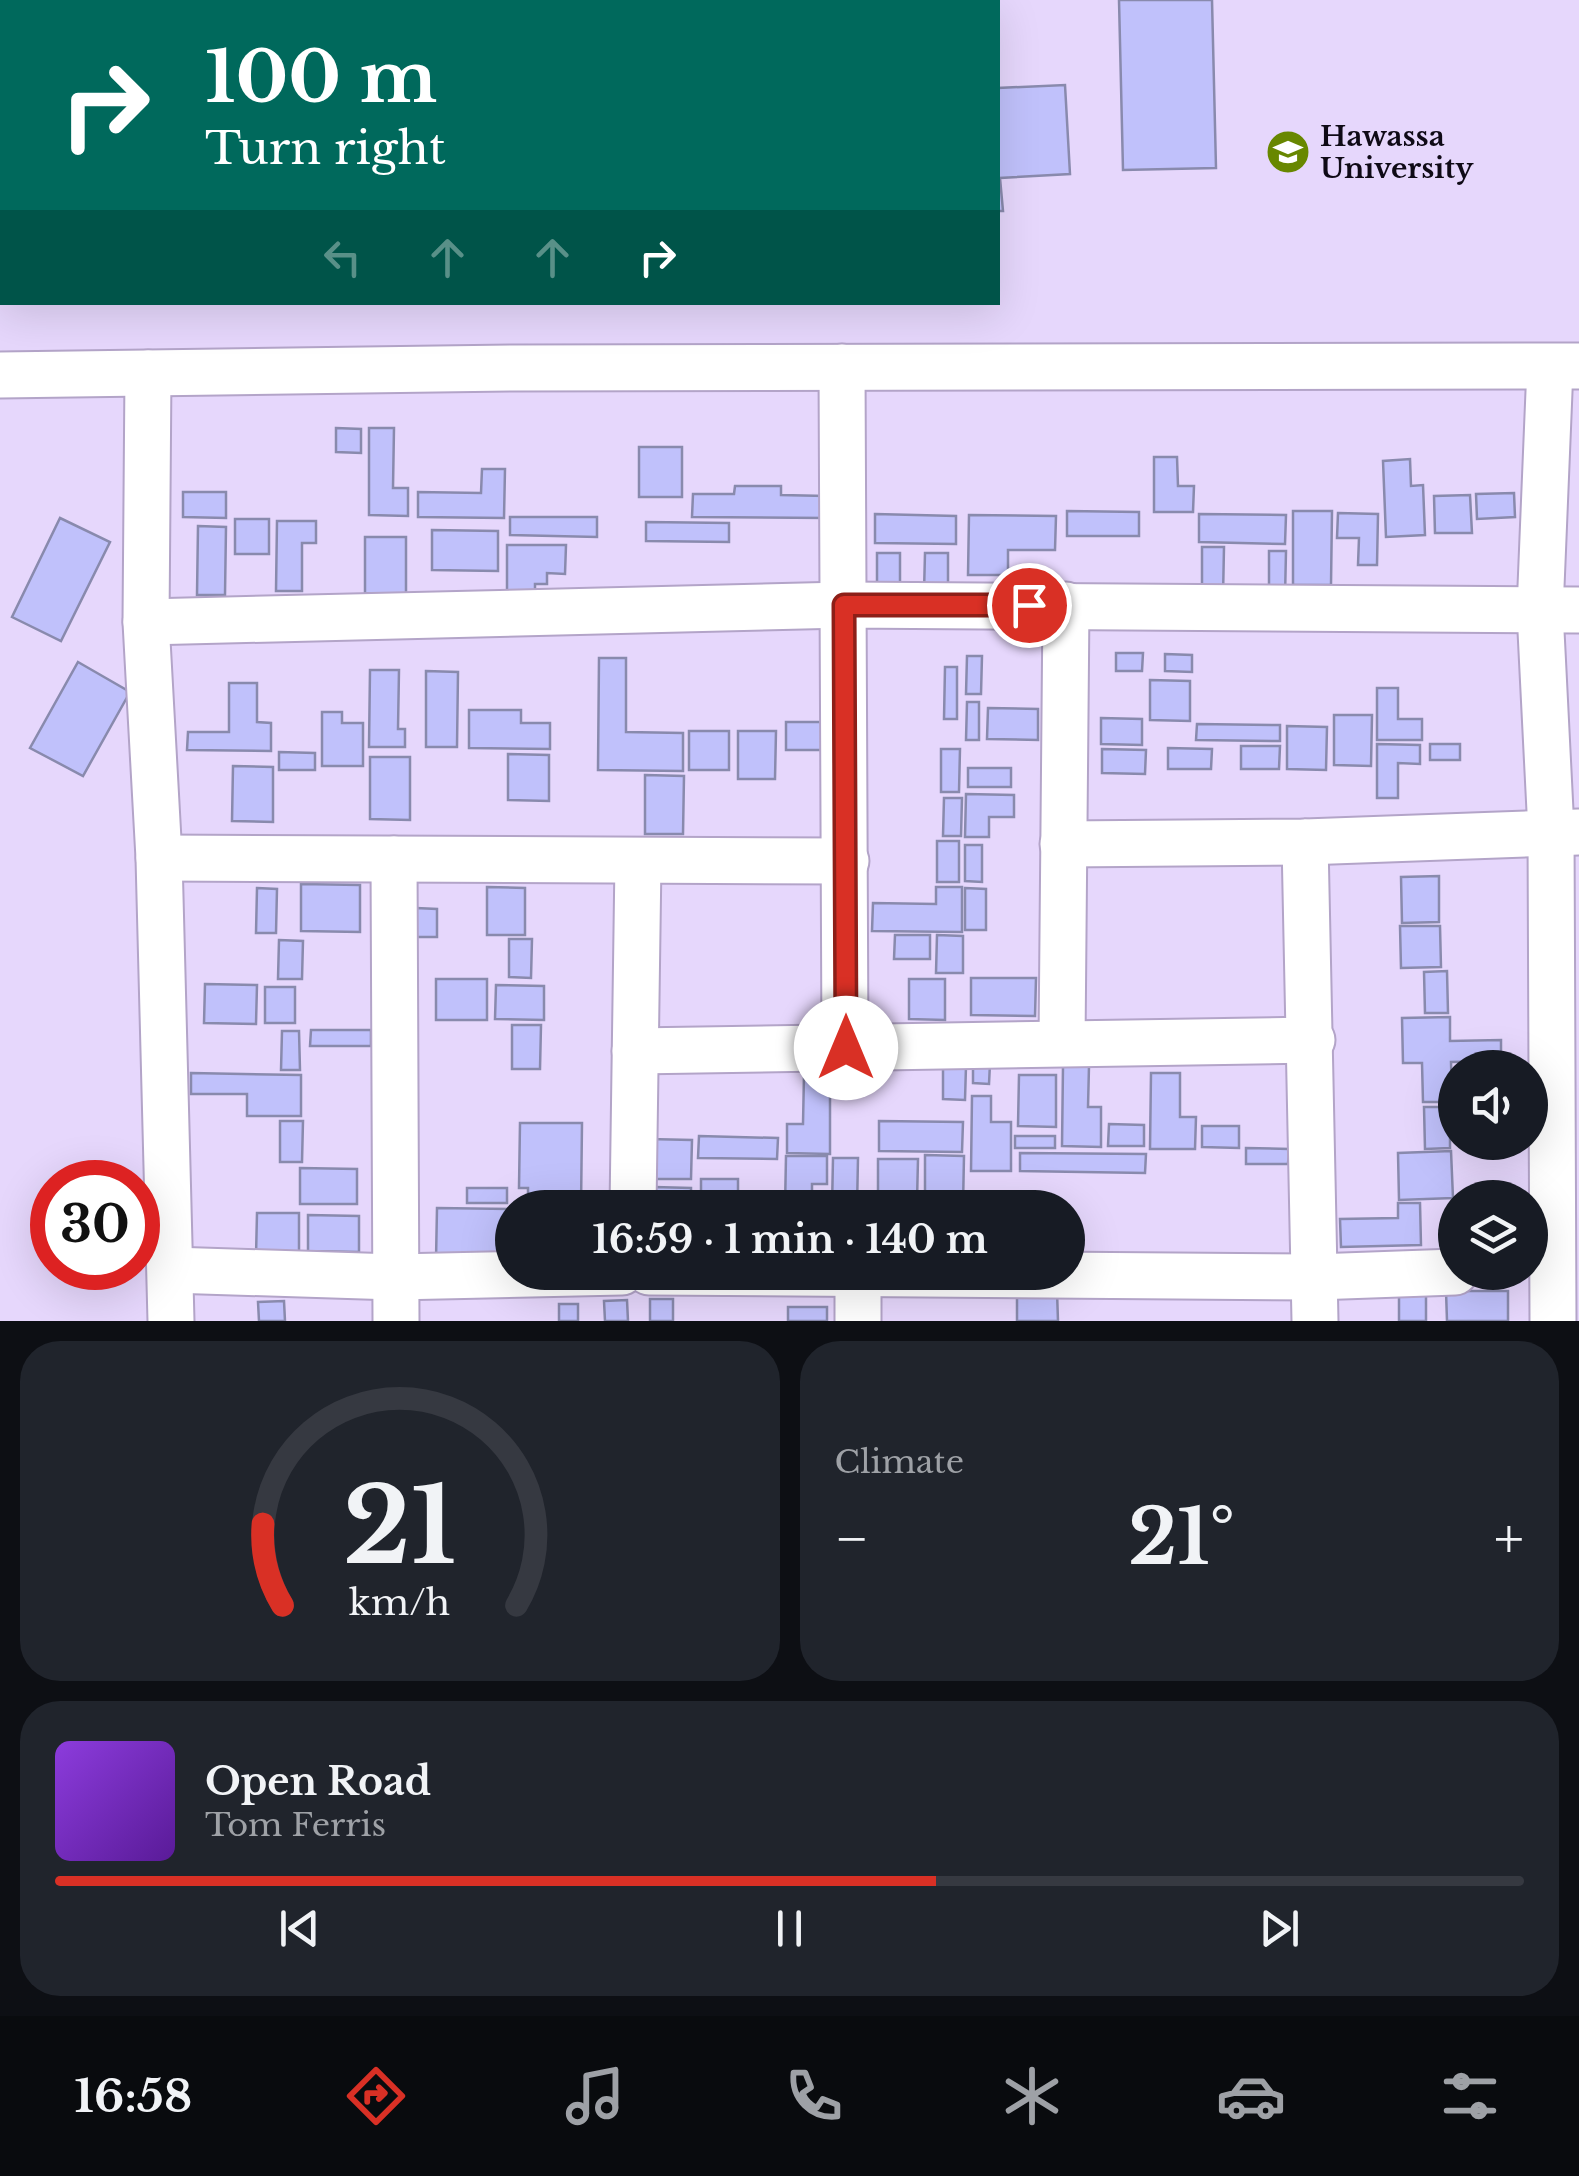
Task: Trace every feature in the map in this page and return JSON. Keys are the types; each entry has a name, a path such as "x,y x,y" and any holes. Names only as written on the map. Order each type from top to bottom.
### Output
{"street":[{"path":"0,376 1564,366 1560,610 1565,831 1553,1321"},
{"path":"842,368 846,1048"},
{"path":"148,373 146,622 159,858 171,1321"},
{"path":"146,622 844,605 1560,610"},
{"path":"1062,1043 1066,605"},
{"path":"1063,844 1304,842 1565,831"},
{"path":"1304,842 1312,1040 1316,1321"},
{"path":"159,858 846,861"},
{"path":"394,858 396,1299"},
{"path":"633,1190 638,861"},
{"path":"635,1051 1312,1040"},
{"path":"170,1270 396,1299 495,1287"},
{"path":"1085,1275 1438,1272"},
{"path":"858,1290 858,1321"}],"building":[{"path":"1119,0 1212,0 1216,168 1123,170"},
{"path":"1065,85 1070,174 1000,178 1000,88"},
{"path":"336,428 361,429 361,453 336,452"},
{"path":"369,428 394,428 393,488 408,488 408,516 369,515"},
{"path":"639,447 682,447 682,497 639,497"},
{"path":"1154,457 1177,457 1178,486 1194,486 1193,512 1154,512"},
{"path":"1410,459 1411,486 1423,485 1425,535 1386,537 1383,461"},
{"path":"482,469 505,469 504,518 418,517 418,492 481,493"},
{"path":"735,486 781,486 781,495 826,496 826,518 692,517 693,494 734,494"},
{"path":"183,492 226,492 226,518 183,517"},
{"path":"1514,493 1515,517 1477,519 1476,494"},
{"path":"1470,495 1472,533 1435,533 1434,496"},
{"path":"1067,511 1139,512 1139,536 1067,536"},
{"path":"1293,511 1332,511 1331,585 1293,585"},
{"path":"1338,513 1378,514 1377,565 1358,565 1359,538 1337,538"},
{"path":"875,514 956,516 956,544 875,543"},
{"path":"1199,514 1286,515 1285,544 1199,542"},
{"path":"969,515 1056,516 1055,550 1008,550 1008,575 968,575"},
{"path":"510,517 597,517 597,537 510,535"},
{"path":"60,518 110,542 61,641 12,617"},
{"path":"235,519 269,519 269,554 235,554"},
{"path":"277,521 316,521 316,543 302,543 302,591 276,591"},
{"path":"646,522 729,523 729,542 646,541"},
{"path":"198,526 226,527 225,595 197,595"},
{"path":"432,530 498,531 498,571 432,570"},
{"path":"365,537 406,537 406,594 365,593"},
{"path":"507,545 566,545 565,574 547,573 547,584 535,584 535,601 507,600"},
{"path":"1202,547 1224,547 1223,597 1202,597"},
{"path":"1269,551 1286,551 1285,597 1269,597"},
{"path":"877,553 900,553 900,594 877,594"},
{"path":"925,553 948,553 948,593 924,592"},
{"path":"1116,653 1143,653 1142,671 1116,671"},
{"path":"1165,654 1192,655 1192,672 1165,671"},
{"path":"967,656 982,656 981,694 966,694"},
{"path":"599,658 626,658 626,732 683,733 683,771 598,770"},
{"path":"78,662 130,692 83,776 30,748"},
{"path":"945,667 957,667 957,719 944,719"},
{"path":"370,670 399,670 398,729 405,729 405,747 369,747"},
{"path":"426,671 458,672 457,747 426,747"},
{"path":"1150,680 1190,681 1190,721 1150,720"},
{"path":"229,683 257,683 257,722 271,723 271,751 187,750 188,732 229,732"},
{"path":"1377,688 1398,688 1398,719 1422,719 1422,740 1377,740"},
{"path":"967,702 979,702 979,740 966,740"},
{"path":"988,708 1038,709 1038,740 987,739"},
{"path":"469,710 521,710 521,723 550,723 550,749 469,748"},
{"path":"322,712 342,712 342,723 363,723 363,766 322,766"},
{"path":"1334,715 1372,715 1371,766 1334,765"},
{"path":"1101,718 1142,719 1142,745 1101,744"},
{"path":"786,722 826,722 825,750 786,750"},
{"path":"1197,724 1280,725 1280,741 1196,740"},
{"path":"1287,726 1327,727 1326,770 1287,769"},
{"path":"689,731 729,731 729,770 689,770"},
{"path":"738,731 776,731 775,779 738,779"},
{"path":"1377,744 1420,745 1420,764 1398,763 1398,798 1377,798"},
{"path":"1430,744 1460,744 1460,760 1430,760"},
{"path":"1241,746 1280,746 1279,769 1241,769"},
{"path":"1168,748 1212,749 1211,769 1168,769"},
{"path":"941,749 960,749 959,792 941,792"},
{"path":"1102,749 1146,750 1145,774 1102,773"},
{"path":"279,752 315,753 315,770 279,770"},
{"path":"508,754 549,755 549,801 508,800"},
{"path":"370,757 410,757 410,820 370,819"},
{"path":"233,766 273,767 273,822 232,821"},
{"path":"968,768 1011,768 1011,787 968,787"},
{"path":"645,775 684,776 683,834 645,834"},
{"path":"966,794 1014,795 1014,817 989,817 989,837 965,837"},
{"path":"944,798 962,798 961,836 943,836"},
{"path":"937,841 959,841 959,882 937,882"},
{"path":"965,845 982,845 982,882 965,881"},
{"path":"1439,876 1439,922 1402,923 1401,877"},
{"path":"301,884 360,885 360,932 301,931"},
{"path":"487,887 525,888 525,935 487,935"},
{"path":"936,887 962,887 962,932 872,931 873,903 936,904"},
{"path":"257,888 277,889 276,933 256,933"},
{"path":"965,888 986,889 986,930 965,930"},
{"path":"416,908 437,909 437,937 416,937"},
{"path":"1400,926 1440,926 1441,967 1401,968"},
{"path":"895,935 930,935 930,959 894,959"},
{"path":"937,935 963,936 963,973 936,973"},
{"path":"509,939 532,939 531,978 509,977"},
{"path":"279,940 303,941 302,979 278,979"},
{"path":"1447,971 1448,1013 1425,1013 1424,972"},
{"path":"971,978 1036,978 1035,1016 971,1015"},
{"path":"436,979 487,979 487,1020 436,1020"},
{"path":"909,979 945,979 945,1020 909,1019"},
{"path":"205,984 257,985 256,1024 204,1023"},
{"path":"496,985 544,986 544,1020 495,1019"},
{"path":"265,987 295,987 295,1023 265,1023"},
{"path":"1450,1017 1450,1041 1501,1040 1501,1050 1438,1050 1438,1102 1423,1102 1422,1063 1403,1063 1402,1018"},
{"path":"512,1025 541,1025 540,1069 512,1069"},
{"path":"311,1030 371,1030 371,1046 310,1046"},
{"path":"282,1031 299,1031 300,1070 281,1070"},
{"path":"973,1063 990,1063 989,1084 973,1083"},
{"path":"943,1065 966,1066 965,1100 943,1099"},
{"path":"1063,1066 1089,1066 1088,1107 1101,1107 1101,1147 1062,1146"},
{"path":"191,1073 301,1075 301,1116 247,1116 247,1094 191,1094"},
{"path":"1151,1073 1180,1073 1180,1117 1196,1117 1195,1149 1150,1149"},
{"path":"804,1075 830,1075 830,1154 787,1153 787,1124 803,1124"},
{"path":"1019,1075 1056,1075 1056,1127 1018,1126"},
{"path":"972,1096 991,1096 991,1122 1011,1122 1011,1171 971,1171"},
{"path":"1424,1107 1438,1107 1438,1148 1425,1149"},
{"path":"280,1121 303,1121 302,1162 280,1162"},
{"path":"879,1121 963,1122 962,1152 879,1151"},
{"path":"520,1123 582,1123 581,1190 519,1188"},
{"path":"1109,1124 1144,1125 1144,1146 1108,1146"},
{"path":"1202,1126 1239,1126 1239,1148 1202,1147"},
{"path":"699,1136 778,1138 777,1159 698,1158"},
{"path":"1015,1136 1055,1136 1055,1148 1015,1148"},
{"path":"648,1139 692,1140 691,1179 647,1179"},
{"path":"1246,1148 1289,1149 1288,1164 1246,1164"},
{"path":"1438,1151 1438,1160 1451,1160 1452,1180 1438,1180 1438,1199 1399,1200 1398,1153"},
{"path":"1020,1153 1146,1154 1145,1173 1020,1171"},
{"path":"925,1155 964,1156 963,1190 925,1190"},
{"path":"786,1156 827,1156 827,1184 812,1184 812,1190 785,1190"},
{"path":"833,1158 858,1158 857,1190 832,1190"},
{"path":"878,1159 918,1159 917,1190 878,1190"},
{"path":"300,1168 357,1169 357,1204 300,1204"},
{"path":"701,1179 738,1179 738,1190 701,1190"},
{"path":"654,1187 691,1188 691,1190"},
{"path":"467,1188 507,1188 495,1190 495,1203 467,1203"},
{"path":"1398,1203 1420,1203 1421,1245 1341,1247 1340,1219 1398,1218"},
{"path":"437,1208 495,1209 495,1261 436,1260"},
{"path":"257,1213 299,1213 299,1257 256,1256"},
{"path":"308,1215 359,1216 359,1252 308,1251"},
{"path":"1426,1288 1426,1321 1399,1321 1399,1289"},
{"path":"1017,1291 1057,1291 1058,1321 1017,1321"},
{"path":"1446,1291 1508,1291 1508,1321 1447,1321"},
{"path":"650,1299 673,1299 673,1321 650,1321"},
{"path":"627,1300 628,1321 605,1321 604,1301"},
{"path":"284,1301 285,1321 259,1321 258,1302"},
{"path":"559,1304 578,1304 578,1321 559,1321"},
{"path":"788,1307 827,1307 827,1321 788,1321"}],"place":[{"name":"Hawassa University","path":"1288,152"}],"route":[{"path":"846,1048 844,605 1029,605"}]}
